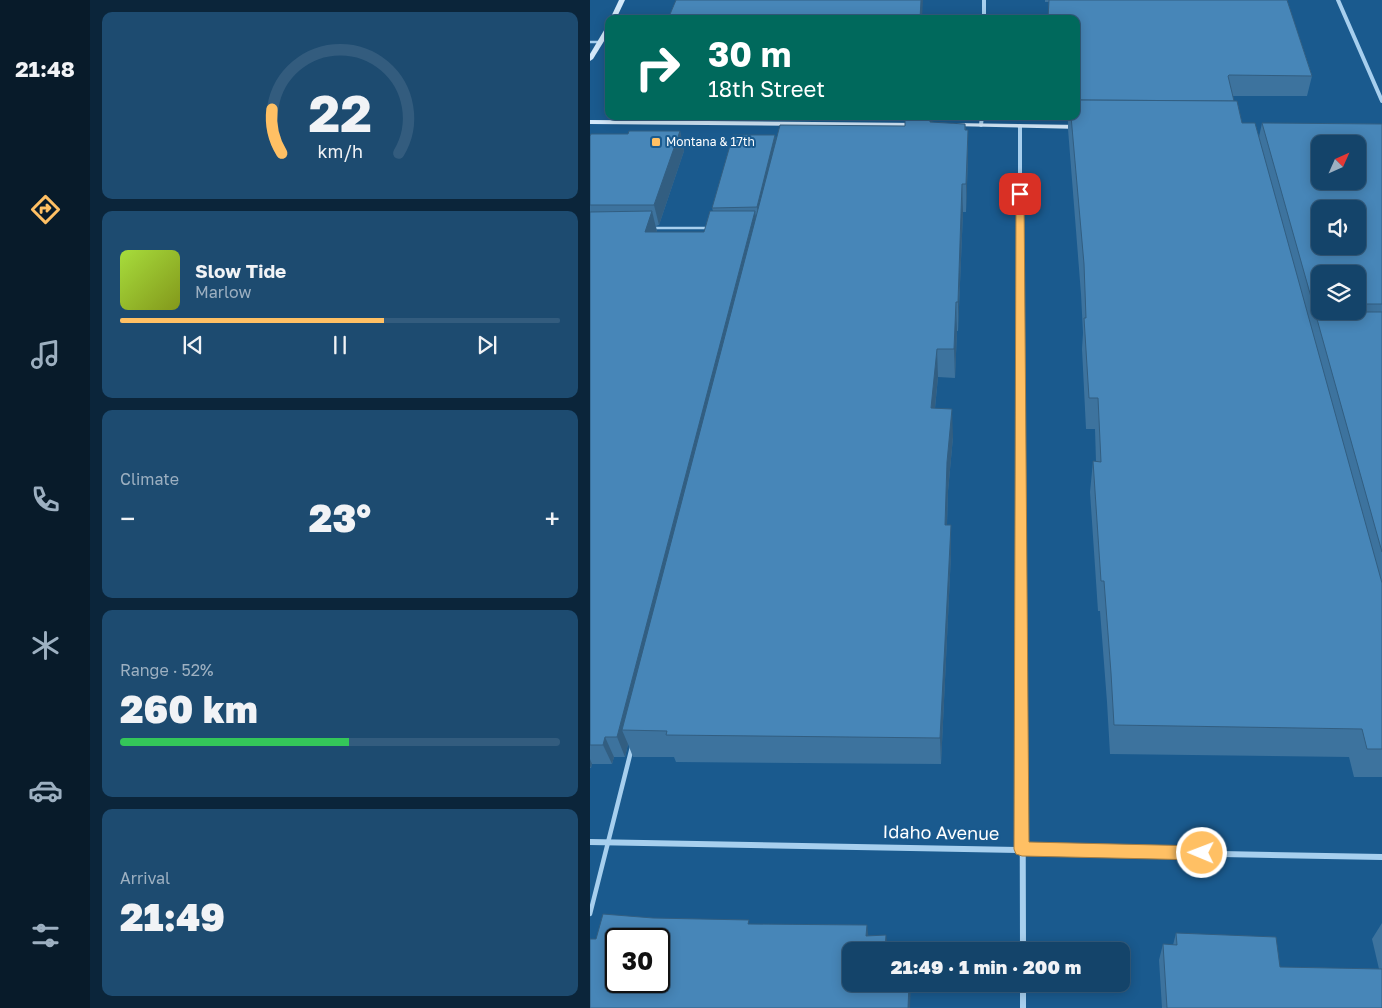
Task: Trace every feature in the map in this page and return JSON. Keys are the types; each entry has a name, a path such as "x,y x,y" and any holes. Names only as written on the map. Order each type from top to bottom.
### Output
{"street":[{"path":"615,15 622,0"},
{"path":"984,0 984,15"},
{"path":"1338,0 1382,101"},
{"path":"590,59 605,33"},
{"path":"981,125 982,120"},
{"path":"590,122 787,127 923,125"},
{"path":"942,125 1089,127"},
{"path":"1020,126 1023,942"},
{"name":"Idaho Avenue","path":"590,842 1382,857"},
{"path":"1023,992 1023,1008"}],"lane":[{"path":"590,42 599,42"},
{"path":"647,228 714,228"},
{"path":"590,914 634,739"}],"building":[{"path":"676,0 921,0 920,15 670,15"},
{"path":"1049,0 1287,0 1312,76 1229,75 1234,101 1080,100 1080,15 1048,15"},
{"path":"1080,100 1237,101 1242,123 1255,123 1382,583 1382,749 1367,749 1362,729 1114,725 1104,581 1101,581 1093,461 1101,462 1098,398 1089,398 1084,318 1086,318 1084,264 1071,120 1080,120"},
{"path":"905,120 930,120 930,122 965,124 965,130 968,130 966,184 962,184 958,302 956,302 954,349 937,349 931,408 952,409 947,462 945,525 951,525 940,738 666,735 667,731 622,730 780,125 905,126"},
{"path":"1262,123 1382,124 1382,304 1366,304 1366,265 1311,265 1311,297"},
{"path":"629,131 680,131 654,205 590,205 591,134 628,134"},
{"path":"733,135 775,135 757,207 712,208"},
{"path":"652,211 645,232 704,232 710,211 755,211 617,737 605,737 603,745 590,745 590,212"},
{"path":"1366,312 1382,312 1382,552 1317,320 1366,320"},
{"path":"603,914 653,918 749,920 748,924 867,925 866,936 886,935 886,942 842,942 842,992 909,992 908,1008 590,1008 590,939 596,939"},
{"path":"1176,933 1276,937 1280,967 1382,969 1382,1008 1167,1008 1163,944 1177,945"}],"place":[{"name":"Montana & 17th","path":"656,142"}],"route":[{"path":"1020,194 1022,849 1202,853"}]}
